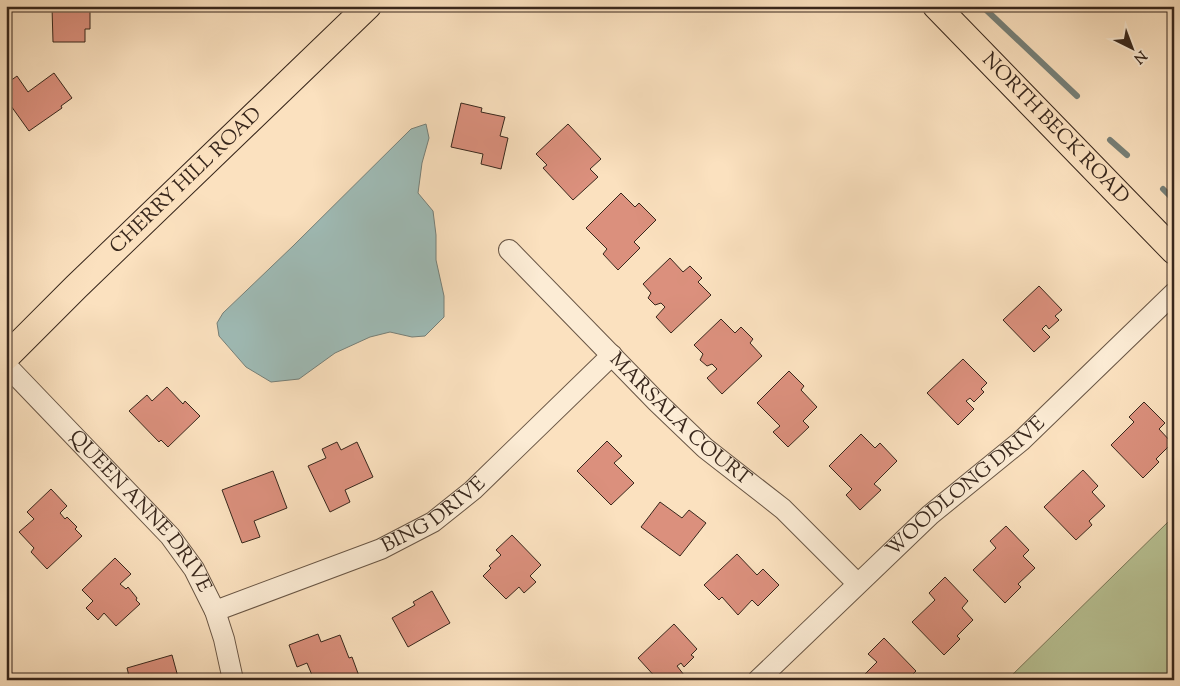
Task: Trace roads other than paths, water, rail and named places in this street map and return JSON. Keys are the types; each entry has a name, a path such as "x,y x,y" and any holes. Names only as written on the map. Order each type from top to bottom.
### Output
{"main road":[{"name":"CHERRY HILL ROAD","path":"6,356 368,6"},
{"name":"NORTH BECK ROAD","path":"936,6 1174,251"}],"street":[{"name":"MARSALA COURT","path":"509,250 705,448 782,509 858,583"},
{"name":"WOODLONG DRIVE","path":"758,680 930,515 1022,441 1174,293"},
{"name":"BING DRIVE","path":"215,611 381,549 433,522 473,490 612,355"},
{"name":"QUEEN ANNE DRIVE","path":"6,366 170,536 194,569 215,611 224,639 232,680"}],"water":[{"path":"426,124 429,138 422,163 418,193 433,211 436,235 436,260 444,296 444,317 425,336 412,337 390,332 370,337 335,353 299,379 271,382 246,367 219,336 217,323 223,313 411,129"}],"waterway":[{"path":"982,6 1077,96"},
{"path":"1110,140 1127,155"},
{"path":"1163,189 1174,200"}]}
